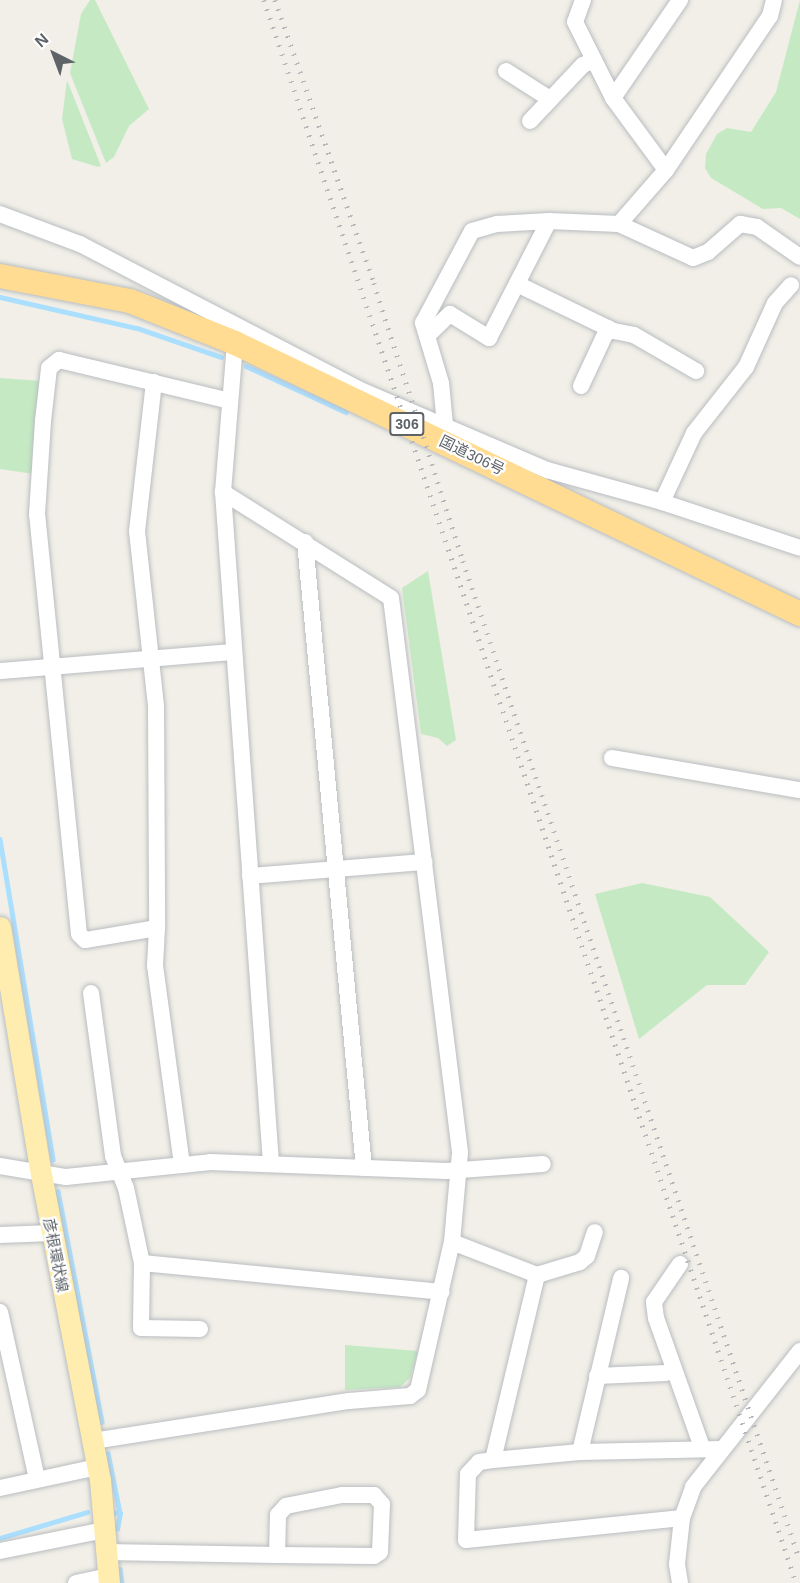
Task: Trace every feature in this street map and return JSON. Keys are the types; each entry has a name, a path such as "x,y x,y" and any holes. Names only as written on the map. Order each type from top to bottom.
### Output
{"highway":[{"name":"国道306号","path":"0,276 130,301 235,343 800,614"}],"main road":[{"name":"彦根環状線","path":"0,927 41,1174 93,1441 109,1580"}],"street":[{"path":"584,0 575,22 614,98 666,170"},
{"path":"614,98 680,0"},
{"path":"619,224 666,170 770,16 774,0"},
{"path":"530,121 583,65 594,60"},
{"path":"506,71 550,99"},
{"path":"0,214 80,244 358,389 548,470 662,502 800,548"},
{"path":"427,336 450,314 489,338 549,221"},
{"path":"445,425 441,382 423,323 472,231 497,224 549,221 619,224 693,258 708,252 740,224 757,227 800,257"},
{"path":"517,284 609,328 634,335 696,371"},
{"path":"662,502 694,433 746,367 775,303 791,285"},
{"path":"581,386 609,328"},
{"path":"235,343 224,492 233,652 271,1164"},
{"path":"157,928 85,940 79,934 37,514 49,368 59,360 230,401"},
{"path":"154,382 137,531 156,706 157,928 155,966 182,1165"},
{"path":"93,1441 349,1401 410,1396 418,1390 452,1242 460,1152 391,598 224,492"},
{"path":"305,542 363,1168"},
{"path":"0,671 233,652"},
{"path":"612,758 800,790"},
{"path":"250,876 424,862"},
{"path":"91,993 113,1156 142,1263 141,1328 200,1329"},
{"path":"0,1166 66,1177 182,1165 271,1164 459,1169 543,1164"},
{"path":"452,1242 537,1275 580,1262 587,1256 594,1232"},
{"path":"0,1235 52,1233"},
{"path":"142,1263 442,1292"},
{"path":"680,1264 654,1302 702,1447"},
{"path":"493,1460 537,1275"},
{"path":"580,1452 621,1278"},
{"path":"0,1312 37,1479"},
{"path":"680,1583 677,1564 682,1518 693,1487 800,1352"},
{"path":"597,1376 666,1373"},
{"path":"682,1518 466,1540 468,1474 479,1462 493,1460 580,1452 702,1447 721,1449"},
{"path":"0,1488 37,1479 98,1473"},
{"path":"105,1552 277,1555 374,1556 380,1552 382,1504 374,1495 342,1494 286,1506 278,1515 277,1555"},
{"path":"0,1551 104,1522"},
{"path":"76,1583 109,1580"}],"green space":[{"path":"90,0 95,0 149,109 129,126 114,157 106,163 70,73 81,14"},
{"path":"800,0 800,219 781,208 763,209 711,178 705,168 706,154 717,134 727,128 751,132 776,92"},
{"path":"67,80 101,166 72,159 62,119"},
{"path":"0,378 41,381 34,474 0,469"},
{"path":"428,571 456,740 447,746 438,738 421,734 402,588"},
{"path":"642,883 710,897 769,952 745,985 707,985 639,1039 595,894"},
{"path":"345,1345 418,1351 410,1378 400,1387 345,1390"}],"waterway":[{"path":"0,297 137,328 221,357"},
{"path":"246,366 346,412"},
{"path":"0,839 53,1160"},
{"path":"58,1191 102,1422"},
{"path":"108,1453 120,1513 115,1513"},
{"path":"0,1538 87,1512"},
{"path":"117,1529 120,1513"},
{"path":"120,1569 122,1583"}],"railway":[{"path":"264,0 796,1583"},
{"path":"275,0 374,283 463,561 800,1560"}]}
